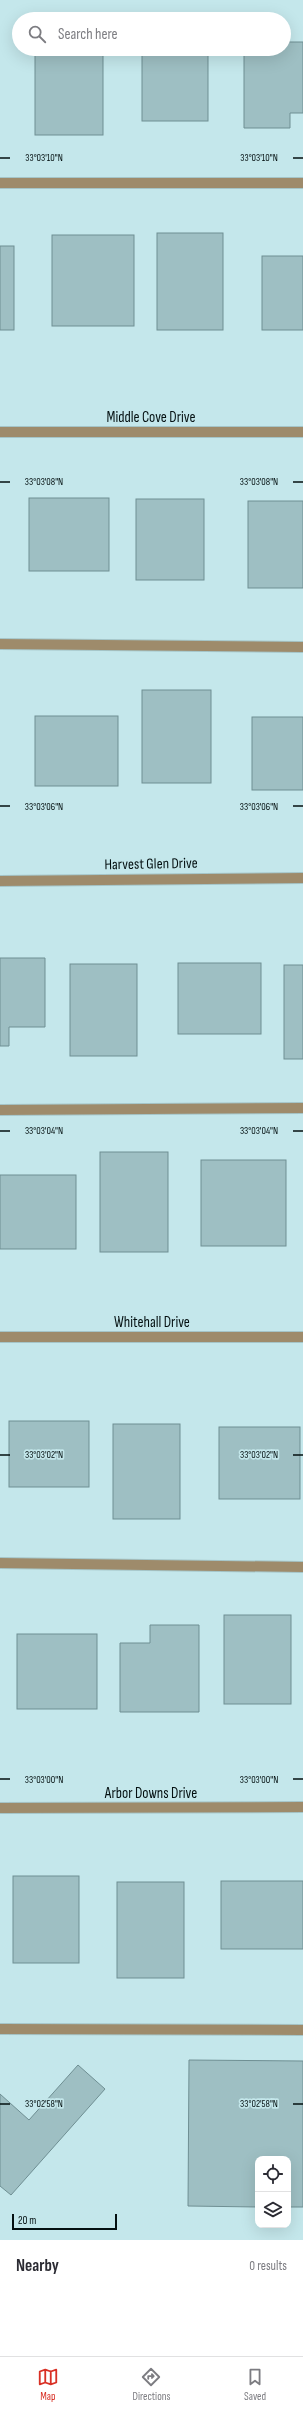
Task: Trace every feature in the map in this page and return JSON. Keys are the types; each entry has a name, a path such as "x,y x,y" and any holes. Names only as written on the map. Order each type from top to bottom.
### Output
{"street":[{"path":"0,183 303,183"},
{"name":"Middle Cove Drive","path":"0,432 303,432"},
{"path":"0,644 303,647"},
{"name":"Harvest Glen Drive","path":"0,881 303,878"},
{"path":"0,1110 303,1108"},
{"name":"Whitehall Drive","path":"0,1337 303,1338"},
{"path":"0,1563 303,1567"},
{"name":"Arbor Downs Drive","path":"0,1808 303,1807"},
{"path":"0,2029 303,2030"}],"building":[{"path":"291,42 303,42 303,113 290,113 290,128 244,128 244,56 291,56"},
{"path":"35,56 103,56 103,135 35,135"},
{"path":"142,56 208,56 208,121 142,121"},
{"path":"157,233 223,233 223,330 157,330"},
{"path":"52,235 134,235 134,326 52,326"},
{"path":"0,246 14,246 14,330 0,330"},
{"path":"262,256 303,256 303,330 262,330"},
{"path":"29,498 109,498 109,571 29,571"},
{"path":"136,499 204,499 204,580 136,580"},
{"path":"248,501 303,501 303,588 248,588"},
{"path":"142,690 211,690 211,783 142,783"},
{"path":"35,716 118,716 118,786 35,786"},
{"path":"252,717 303,717 303,790 252,790"},
{"path":"0,958 45,958 45,1027 9,1027 9,1046 0,1046"},
{"path":"178,963 261,963 261,1034 178,1034"},
{"path":"70,964 137,964 137,1056 70,1056"},
{"path":"284,965 303,965 303,1059 284,1059"},
{"path":"100,1152 168,1152 168,1252 100,1252"},
{"path":"201,1160 286,1160 286,1246 201,1246"},
{"path":"0,1175 76,1175 76,1249 0,1249"},
{"path":"9,1421 89,1421 89,1487 9,1487"},
{"path":"113,1424 180,1424 180,1519 113,1519"},
{"path":"219,1427 300,1427 300,1499 219,1499"},
{"path":"224,1615 291,1615 291,1704 224,1704"},
{"path":"150,1625 199,1625 199,1712 120,1712 120,1643 150,1643"},
{"path":"17,1634 97,1634 97,1709 17,1709"},
{"path":"13,1876 79,1876 79,1963 13,1963"},
{"path":"221,1881 303,1881 303,1949 221,1949"},
{"path":"117,1882 184,1882 184,1978 117,1978"},
{"path":"189,2060 303,2061 303,2207 291,2207 291,2156 255,2156 255,2207 188,2206"},
{"path":"78,2065 105,2089 11,2195 0,2186 0,2094 29,2120"}]}
